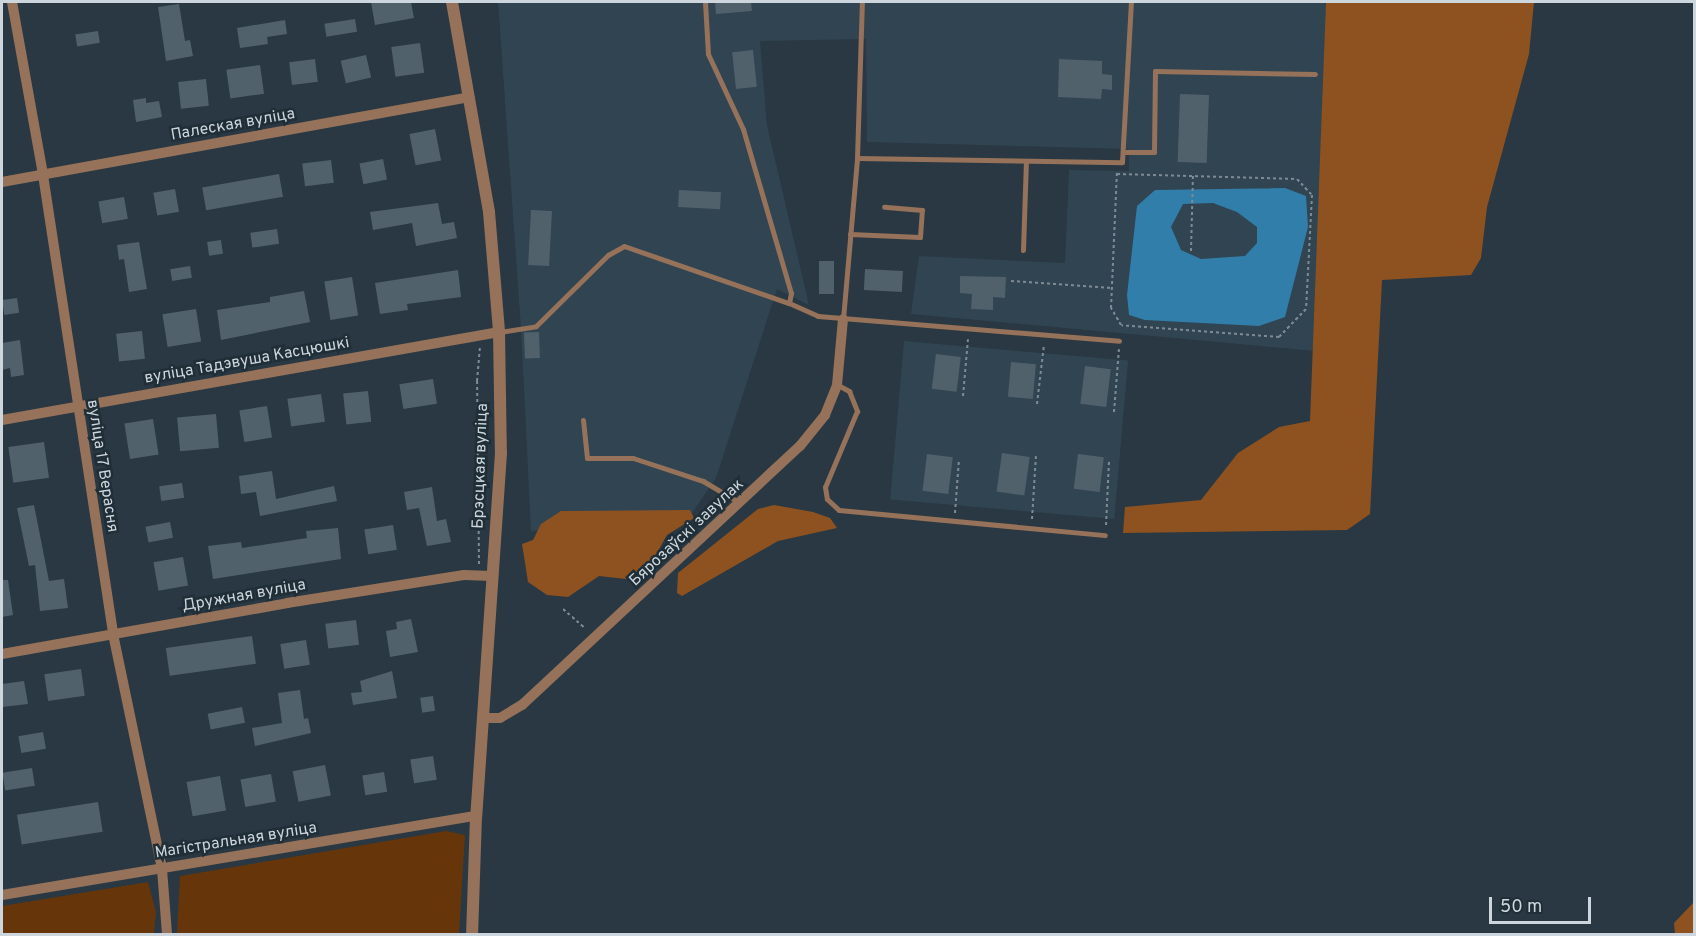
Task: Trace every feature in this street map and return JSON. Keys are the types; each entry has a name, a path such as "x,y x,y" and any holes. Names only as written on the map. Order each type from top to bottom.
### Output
{"street":[{"name":"вуліца 17 Верасня","path":"12,2 43,175 113,634 162,869 166,934"},
{"name":"Брэсцкая вуліца","path":"452,2 489,212 499,332 501,453 476,816 472,934"},
{"name":"Палеская вуліца","path":"2,182 469,97"},
{"name":"Бярозаўскі завулак","path":"484,718 500,718 522,705 741,503 819,423 837,385 843,319"},
{"name":"вуліца Тадэвуша Касцюшкі","path":"2,420 499,332"},
{"name":"Дружная вуліца","path":"2,654 299,601 492,576"},
{"name":"Магістральная вуліца","path":"2,895 476,816"}],"lane":[{"path":"705,2 708,54 744,129 791,293 789,303"},
{"path":"843,319 857,158 862,2"},
{"path":"857,158 1122,162 1131,2"},
{"path":"1124,152 1154,152 1155,71 1315,74"},
{"path":"1023,250 1026,161"},
{"path":"850,234 920,237 922,210 884,207"},
{"path":"499,332 536,326 608,255 624,246 789,303 818,316 1119,342"},
{"path":"837,385 849,391 857,411 825,487 827,499 839,510 1105,535"},
{"path":"584,420 587,458 633,458 703,481 741,503"}],"path":[{"path":"1117,174 1297,179 1312,195 1306,309 1279,338 1121,325 1111,308 1117,174 1118,162"},
{"path":"1191,251 1193,176"},
{"path":"1011,281 1112,288"},
{"path":"963,396 968,329"},
{"path":"479,576 477,381 481,334"},
{"path":"1037,404 1045,335"},
{"path":"1114,412 1119,342"},
{"path":"1031,529 1036,456"},
{"path":"954,522 959,459"},
{"path":"1105,535 1109,462"},
{"path":"564,609 595,636"}],"shaded area":[{"path":"498,2 1326,2 1315,351 911,314 919,256 1065,263 1069,170 1129,171 1129,149 867,142 866,39 760,41 767,125 809,305 777,289 716,478 686,522 531,531 521,329"},
{"path":"1326,2 1534,2 1529,54 1487,207 1481,258 1471,275 1382,280 1370,514 1347,530 1123,533 1125,507 1201,500 1238,453 1279,427 1310,421"},
{"path":"904,341 1128,361 1114,519 890,499"},
{"path":"774,505 813,512 830,518 837,528 778,541 682,596 677,593 678,573 758,509"},
{"path":"690,510 694,518 667,535 648,569 626,579 599,576 568,597 547,595 528,582 522,544 533,540 541,524 561,511"},
{"path":"446,831 465,835 459,934 177,934 180,876"},
{"path":"148,882 156,912 154,934 2,934 2,906"},
{"path":"1694,902 1694,934 1675,934 1674,923"}],"water":[{"path":"1285,188 1306,196 1308,227 1285,317 1259,326 1145,320 1129,315 1127,295 1137,206 1155,190","holes":["1213,203 1237,212 1257,227 1257,243 1245,256 1201,259 1181,250 1171,227 1183,204"]}],"building":[{"path":"371,2 411,2 414,18 375,25"},
{"path":"715,2 751,2 752,11 716,14"},
{"path":"179,4 185,41 190,40 193,56 166,61 158,7"},
{"path":"355,19 357,32 326,37 324,24"},
{"path":"285,20 287,34 267,37 268,44 240,48 237,28"},
{"path":"98,31 100,43 77,46 75,35"},
{"path":"420,43 424,73 395,77 391,47"},
{"path":"753,50 757,87 736,89 732,52"},
{"path":"366,55 371,77 346,83 341,61"},
{"path":"315,59 318,82 292,85 289,62"},
{"path":"1059,59 1102,61 1102,74 1112,75 1112,90 1102,89 1101,99 1058,97"},
{"path":"260,65 264,94 230,98 226,70"},
{"path":"206,79 209,106 181,109 178,82"},
{"path":"1180,94 1209,95 1207,163 1178,162"},
{"path":"146,98 146,103 159,101 162,117 136,122 133,100"},
{"path":"435,129 441,160 416,165 409,134"},
{"path":"383,159 387,180 363,184 359,164"},
{"path":"331,160 334,183 305,186 302,164"},
{"path":"279,174 283,197 206,210 202,188"},
{"path":"175,189 179,212 157,215 153,193"},
{"path":"679,190 721,192 720,209 678,207"},
{"path":"124,197 128,219 102,223 98,202"},
{"path":"438,203 442,224 454,222 457,238 416,246 412,223 373,230 370,212"},
{"path":"531,210 552,211 549,266 528,265"},
{"path":"277,229 279,244 252,248 250,233"},
{"path":"221,240 223,254 209,256 207,242"},
{"path":"139,242 147,289 129,292 124,259 119,260 117,245"},
{"path":"819,261 834,261 834,294 819,294"},
{"path":"190,266 192,278 172,281 170,269"},
{"path":"865,269 903,271 902,292 864,290"},
{"path":"458,270 461,297 407,304 408,310 380,314 375,283"},
{"path":"960,276 1006,277 1005,298 993,297 993,310 971,309 972,294 960,293"},
{"path":"352,277 358,316 330,320 324,281"},
{"path":"304,291 310,322 221,340 217,310 270,302 270,297"},
{"path":"17,298 19,313 4,315 2,300"},
{"path":"196,309 201,342 168,347 162,314"},
{"path":"142,331 145,359 119,362 116,334"},
{"path":"539,332 540,358 525,359 524,333"},
{"path":"20,340 24,375 11,377 10,368 2,370 2,343"},
{"path":"936,354 961,357 957,392 932,389"},
{"path":"1011,362 1036,364 1033,399 1008,397"},
{"path":"1085,366 1111,369 1106,407 1080,404"},
{"path":"433,379 437,404 403,409 399,384"},
{"path":"368,391 371,422 346,424 343,394"},
{"path":"321,394 325,422 291,426 287,399"},
{"path":"267,406 272,438 244,442 239,410"},
{"path":"216,414 219,448 180,451 177,417"},
{"path":"153,419 159,455 130,459 124,424"},
{"path":"44,442 49,478 13,483 8,447"},
{"path":"1002,453 1030,457 1024,496 997,492"},
{"path":"927,454 953,457 948,494 922,491"},
{"path":"1078,454 1104,457 1100,492 1074,489"},
{"path":"272,471 276,499 334,486 337,501 260,516 256,492 241,494 239,476"},
{"path":"182,483 184,498 161,501 159,486"},
{"path":"432,487 437,521 446,519 451,542 427,546 419,508 407,510 404,492"},
{"path":"34,505 49,581 64,579 68,608 40,611 35,565 29,566 17,508"},
{"path":"170,522 173,538 149,542 145,527"},
{"path":"393,525 397,550 368,554 364,530"},
{"path":"338,528 341,559 213,579 208,546 241,542 242,548 307,538 306,531"},
{"path":"183,557 188,586 158,591 153,562"},
{"path":"2,580 8,580 13,615 2,617"},
{"path":"411,619 418,652 390,657 386,631 397,629 396,622"},
{"path":"356,620 359,645 328,649 325,624"},
{"path":"252,636 256,664 170,676 166,648"},
{"path":"306,640 310,665 284,669 280,644"},
{"path":"81,669 85,696 48,701 44,674"},
{"path":"392,671 397,698 353,705 351,693 362,692 360,681"},
{"path":"24,681 28,704 2,707 2,684"},
{"path":"300,690 304,719 308,718 311,733 255,746 252,728 282,723 278,693"},
{"path":"433,696 435,711 422,713 420,698"},
{"path":"242,707 245,723 211,729 208,714"},
{"path":"43,732 46,749 21,753 18,736"},
{"path":"433,756 437,780 414,783 410,760"},
{"path":"325,765 331,795 299,802 293,771"},
{"path":"32,768 35,786 5,790 2,773"},
{"path":"384,772 387,792 365,795 362,775"},
{"path":"271,774 276,802 245,807 240,779"},
{"path":"220,776 226,810 193,816 187,782"},
{"path":"98,802 103,832 22,844 17,815"}]}
